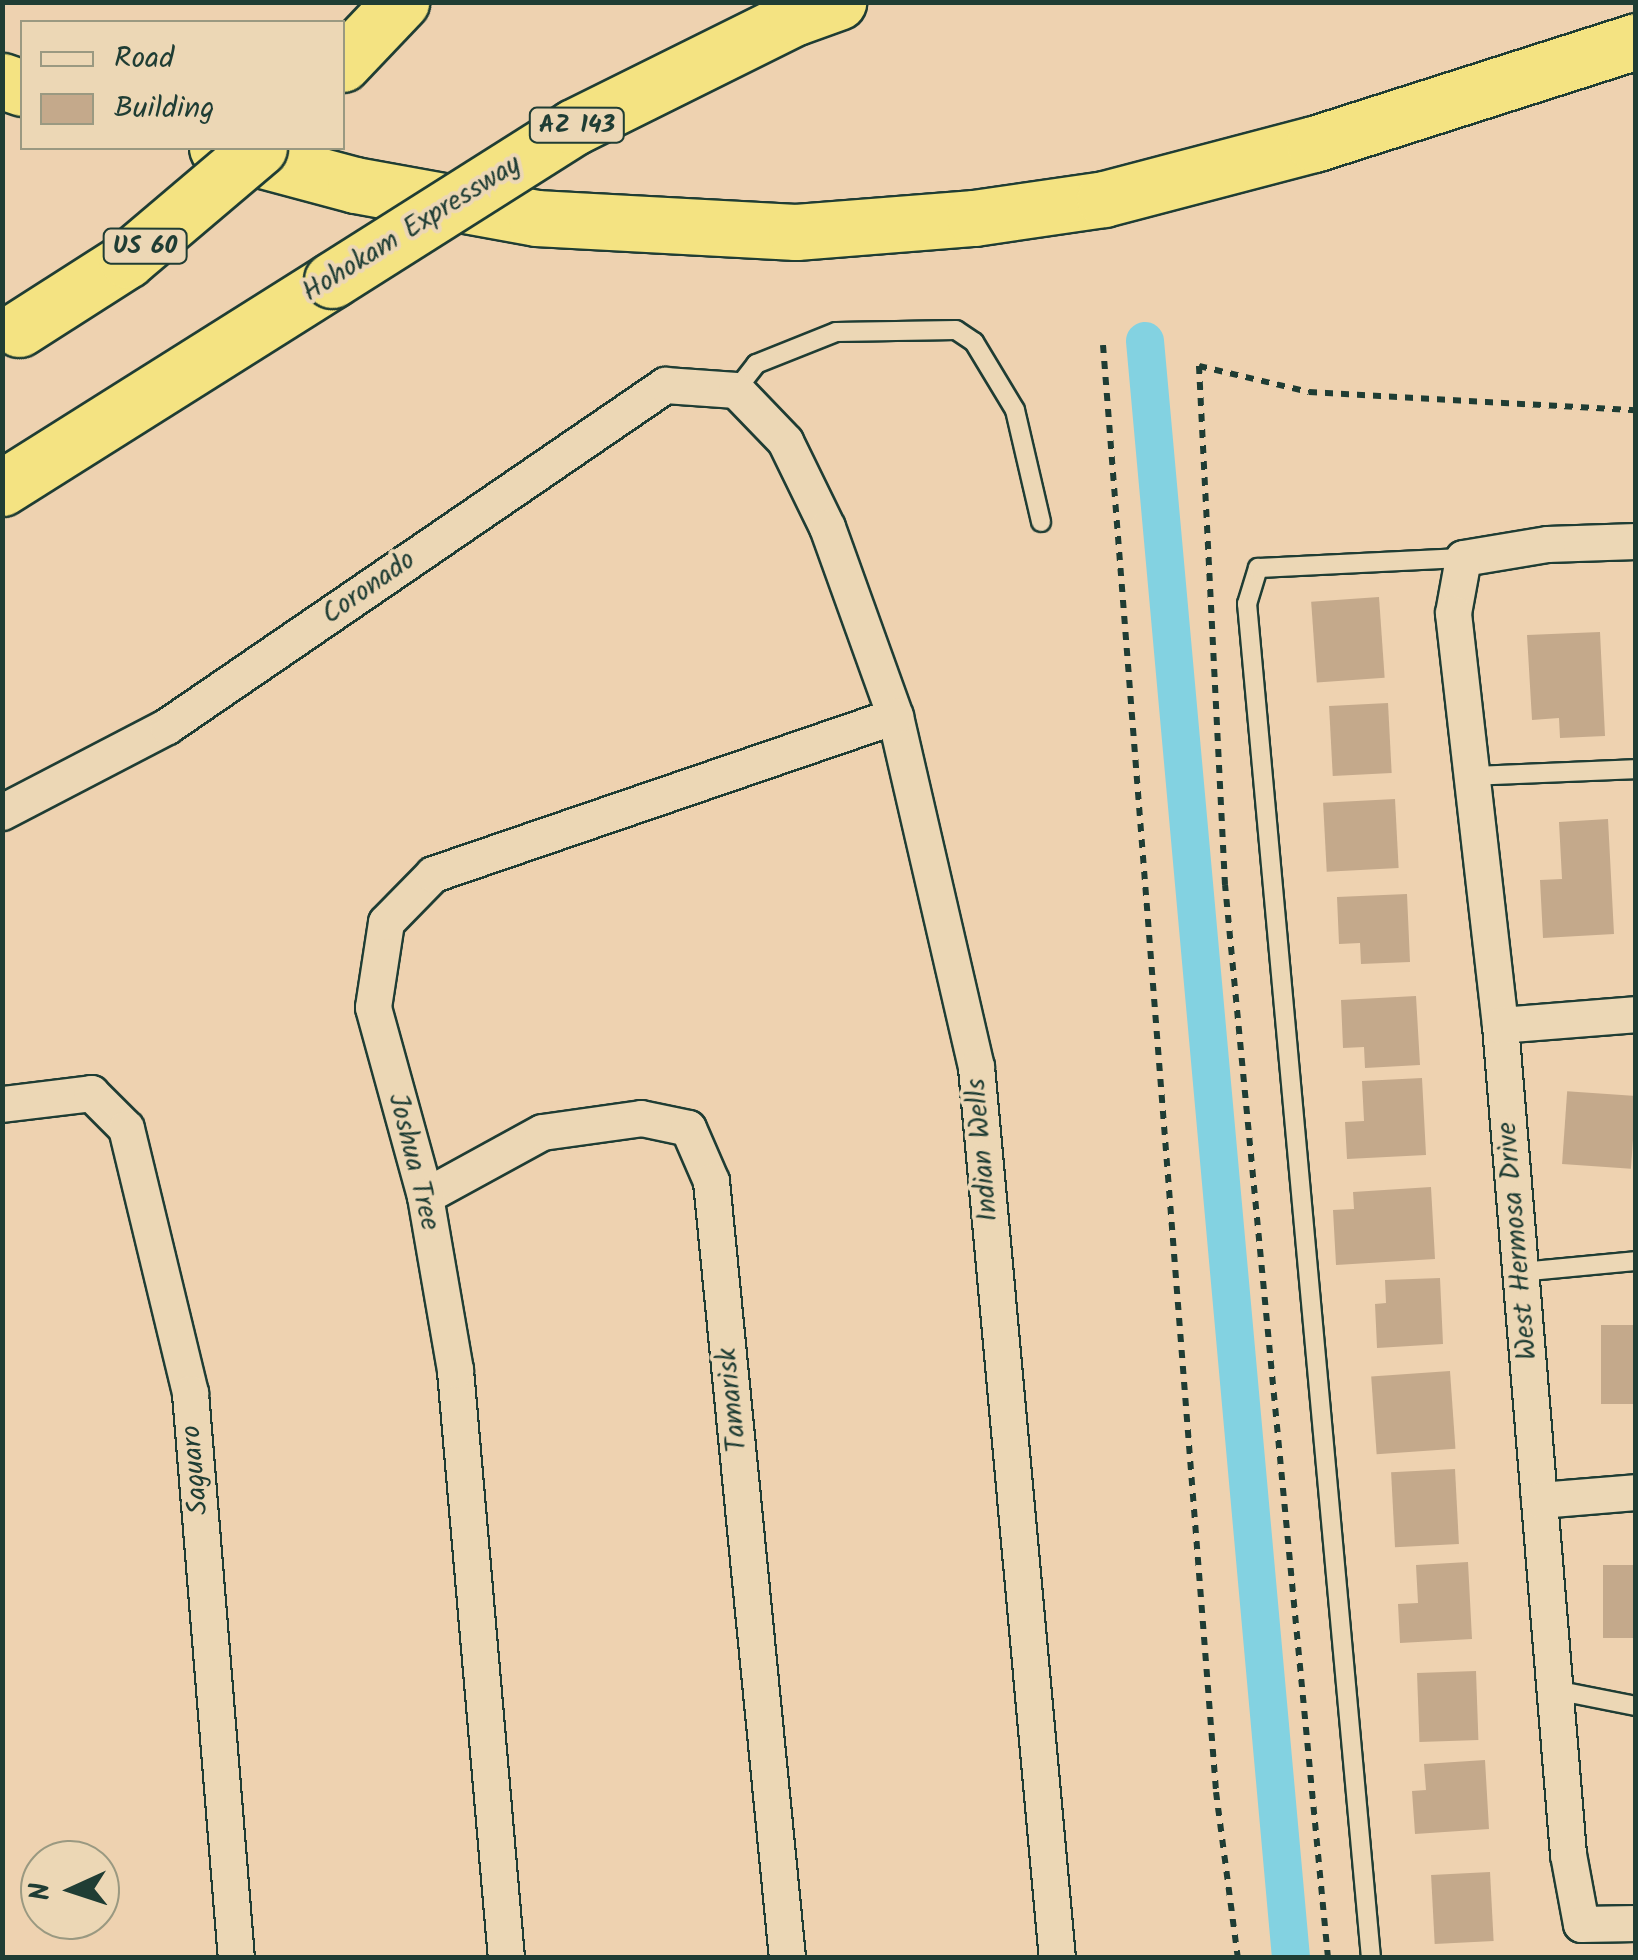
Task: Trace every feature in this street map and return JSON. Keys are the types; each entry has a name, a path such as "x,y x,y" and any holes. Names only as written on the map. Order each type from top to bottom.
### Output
{"highway":[{"path":"345,61 401,2"},
{"name":"Hohokam Expressway","path":"2,488 574,126 796,16 838,2"},
{"path":"224,150 355,185 536,218 796,232 974,218 1104,199 1314,144 1636,41"},
{"name":"US 60","path":"11,333 127,260 257,150"}],"street":[{"name":"Coronado","path":"2,812 167,726 665,385 736,390"},
{"name":"Indian Wells","path":"736,390 785,442 827,527 895,716 976,1067 1057,1958"},
{"path":"1463,558 1547,544 1636,541"},
{"name":"West Hermosa Drive","path":"1463,558 1453,614 1500,1024 1568,1854 1582,1924 1636,1923"},
{"name":"Joshua Tree","path":"506,1958 455,1370 425,1196 373,1006 386,922 433,874 895,716"},
{"path":"1500,1024 1636,1014"},
{"name":"Saguaro","path":"2,1104 91,1092 126,1128 190,1393 236,1958"},
{"name":"Tamarisk","path":"425,1196 542,1132 642,1118 688,1128 712,1181 787,1958"},
{"path":"1539,1500 1636,1492"}],"lane":[{"path":"736,390 756,364 836,332 956,330 974,342 1016,410 1041,522"},
{"path":"1370,1958 1247,604 1258,568 1463,558"},
{"path":"1472,776 1636,769"},
{"path":"1520,1272 1636,1262"},
{"path":"1554,1690 1636,1706"}],"path":[{"path":"1103,345 1216,1792 1238,1958"},
{"path":"1328,1958 1225,886 1200,366 1309,392 1636,410"}],"building":[{"path":"1379,597 1385,678 1317,683 1311,602"},
{"path":"1600,632 1605,736 1560,738 1559,718 1532,720 1527,635"},
{"path":"1388,703 1392,773 1333,776 1329,706"},
{"path":"1395,799 1399,868 1327,872 1323,803"},
{"path":"1608,819 1614,934 1543,938 1540,880 1562,879 1559,822"},
{"path":"1407,894 1410,962 1361,964 1360,943 1339,944 1337,897"},
{"path":"1416,996 1420,1065 1365,1068 1364,1047 1343,1048 1341,1000"},
{"path":"1422,1078 1426,1155 1347,1159 1345,1122 1364,1121 1362,1081"},
{"path":"1567,1091 1636,1096 1631,1169 1562,1164"},
{"path":"1431,1187 1435,1259 1336,1265 1333,1210 1354,1209 1353,1192"},
{"path":"1440,1278 1443,1344 1377,1348 1375,1304 1386,1303 1385,1280"},
{"path":"1601,1325 1636,1325 1636,1404 1601,1404"},
{"path":"1450,1371 1455,1449 1377,1454 1371,1377"},
{"path":"1455,1469 1459,1544 1395,1547 1391,1472"},
{"path":"1468,1562 1472,1639 1400,1643 1398,1604 1418,1603 1416,1565"},
{"path":"1603,1565 1636,1565 1636,1638 1603,1638"},
{"path":"1476,1671 1478,1740 1419,1742 1417,1673"},
{"path":"1485,1760 1489,1829 1415,1834 1412,1791 1426,1790 1424,1764"},
{"path":"1490,1872 1494,1941 1435,1944 1431,1875"}],"waterway":[{"path":"1145,341 1291,1958"}]}
